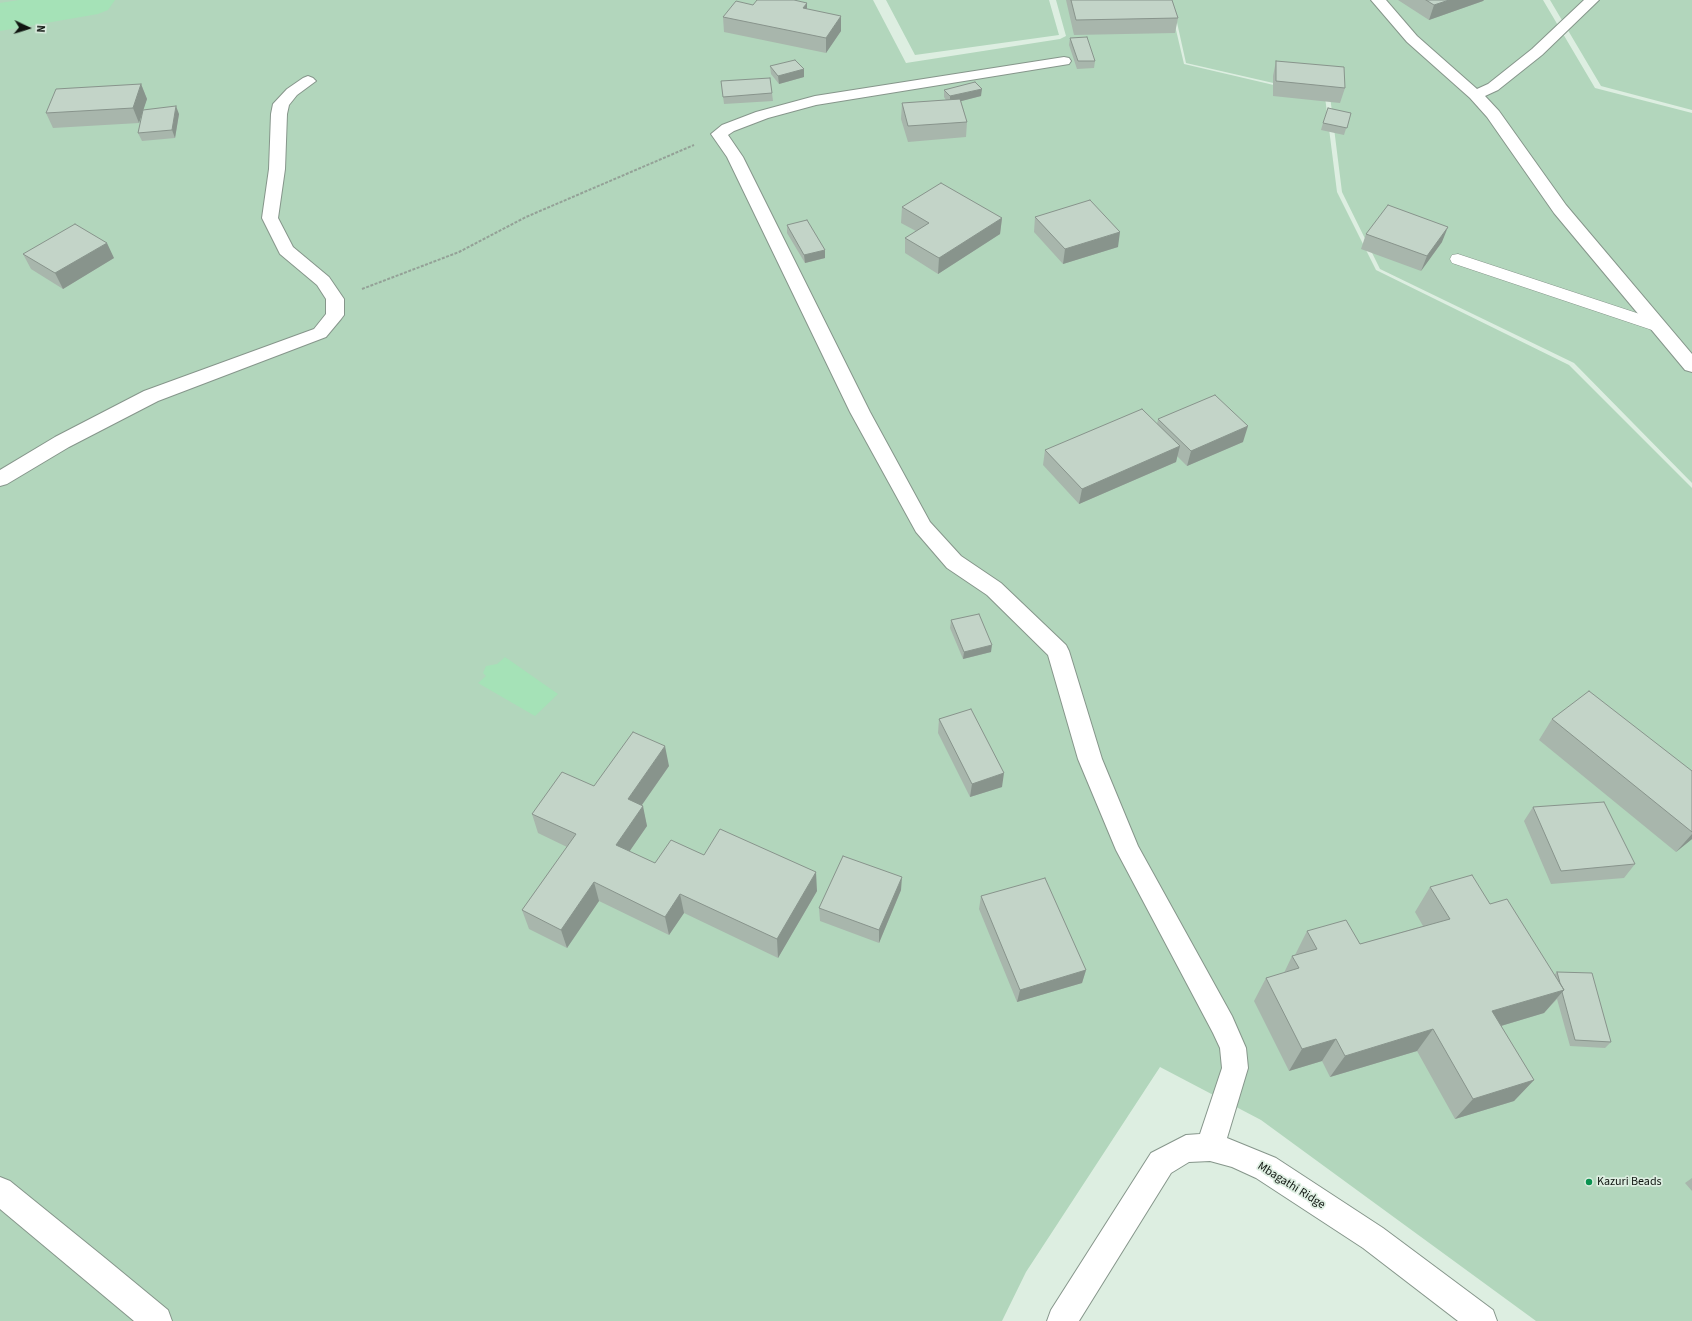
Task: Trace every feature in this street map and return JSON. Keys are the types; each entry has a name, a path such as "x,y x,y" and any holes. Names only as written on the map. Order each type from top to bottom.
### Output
{"street":[{"path":"1378,0 1412,39 1475,95 1493,114 1560,209 1692,366"},
{"path":"1475,95 1493,87 1538,52 1592,0"},
{"path":"1064,61 815,101 762,115 728,128 719,134 735,157 860,412 923,527 954,562 994,589 1058,651 1090,759 1128,850 1223,1025 1233,1048 1235,1068 1210,1147"},
{"path":"0,479 62,442 151,396 320,333 335,315 335,299 323,281 286,250 270,218 277,169 279,114 281,104 292,92 308,80"},
{"name":"Mbagathi Ridge","path":"1062,1321 1161,1163 1186,1149 1210,1147 1233,1154 1266,1168 1373,1238 1482,1321"},
{"path":"0,1191 96,1268 156,1321"}],"lane":[{"path":"1458,260 1658,326"}],"path":[{"path":"335,299 459,252 526,217 719,134"}],"shaded area":[{"path":"0,0 873,0 906,63 1060,39 1066,36 1056,0 1169,0 1184,64 1325,97 1337,192 1376,270 1569,365 1692,488 1692,1321 1536,1321 1261,1120 1160,1067 1026,1272 1002,1321 0,1321"},
{"path":"886,0 1049,0 1059,35 915,55"},
{"path":"1172,0 1543,0 1595,88 1692,113 1692,483 1574,363 1380,269 1342,192 1330,96 1186,63"},
{"path":"1550,0 1692,0 1692,110 1601,86"},
{"path":"505,657 558,694 535,716 478,683 486,676 483,673 486,666 497,664"}],"building":[{"path":"757,0 794,0 807,3 803,8 841,16 826,38 723,17 736,1 753,5"},
{"path":"1071,0 1172,0 1178,18 1076,20"},
{"path":"1426,0 1449,0 1434,5"},
{"path":"1087,37 1095,61 1078,61 1070,38"},
{"path":"795,60 804,69 778,76 770,66"},
{"path":"1276,61 1344,67 1345,88 1276,81"},
{"path":"770,78 772,93 723,97 721,81"},
{"path":"975,82 982,89 950,96 944,90"},
{"path":"141,84 133,108 46,113 56,89"},
{"path":"960,99 967,122 908,126 902,103"},
{"path":"176,106 172,130 138,133 143,110"},
{"path":"1328,108 1351,113 1347,128 1323,123"},
{"path":"941,183 1002,218 939,258 905,238 929,223 902,207"},
{"path":"1090,200 1120,232 1065,249 1035,217"},
{"path":"1388,205 1448,227 1427,256 1366,234"},
{"path":"807,220 825,250 804,255 787,225"},
{"path":"75,224 107,243 55,273 23,254"},
{"path":"1215,395 1248,426 1191,451 1158,419"},
{"path":"1142,409 1180,446 1082,489 1045,450"},
{"path":"979,614 992,645 964,652 951,620"},
{"path":"1589,691 1692,771 1692,832 1552,719"},
{"path":"971,709 1004,773 972,784 939,719"},
{"path":"633,732 665,746 628,799 643,806 616,845 655,863 671,840 704,855 720,829 816,872 777,939 680,894 665,917 594,882 561,930 522,910 576,834 532,814 562,772 594,786"},
{"path":"1604,802 1635,864 1561,871 1533,807"},
{"path":"843,856 902,877 879,930 819,908"},
{"path":"1472,875 1490,904 1507,899 1564,990 1492,1011 1534,1080 1473,1099 1433,1029 1345,1056 1336,1039 1302,1049 1266,978 1299,968 1292,956 1317,949 1307,931 1346,920 1360,944 1450,919 1430,887"},
{"path":"1045,878 1086,970 1020,990 981,896"},
{"path":"1557,972 1592,973 1611,1042 1575,1040 1562,992 1564,990"}],"waterway":[{"path":"0,17 82,4 92,0"}],"place":[{"name":"Kazuri Beads","path":"1589,1182"}]}
